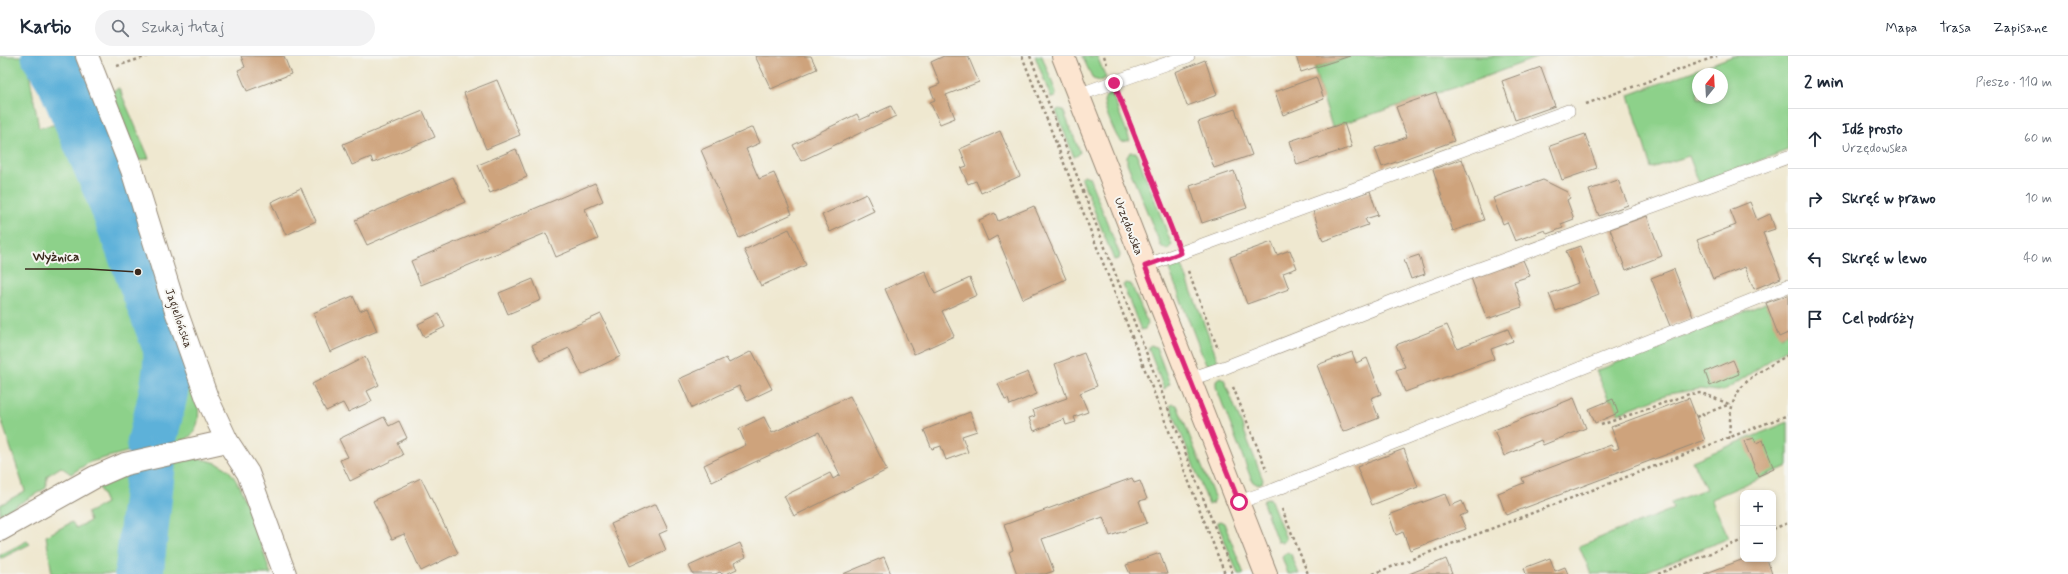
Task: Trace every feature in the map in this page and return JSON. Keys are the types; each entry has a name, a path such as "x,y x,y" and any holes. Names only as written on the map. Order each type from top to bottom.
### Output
{"street":[{"name":"Urzędowska","path":"1063,56 1266,574"},
{"name":"Jagiellońska","path":"90,64 132,170 174,305 207,398 228,441 248,473 285,574"},
{"path":"0,530 95,476 125,464 228,441"}],"lane":[{"path":"1078,95 1188,56"},
{"path":"1145,266 1568,111"},
{"path":"1190,379 1226,367 1424,289 1788,157"},
{"path":"1239,502 1274,490 1788,286"}],"path":[{"path":"90,64 148,56"},
{"path":"1022,56 1225,574"},
{"path":"1030,56 1233,574"},
{"path":"1104,56 1308,574"},
{"path":"1568,111 1716,56"},
{"path":"1729,439 1733,403 1743,386 1760,371 1788,355"},
{"path":"1601,425 1689,394 1702,393 1729,404"},
{"path":"1696,417 1733,403"},
{"path":"1373,574 1729,439 1788,415"},
{"path":"1776,528 1788,523"},
{"path":"1658,574 1740,541"}],"green space":[{"path":"0,56 26,56 39,128 71,121 161,348 160,383 145,447 90,462 71,474 61,467 47,476 46,488 0,515 0,505 25,491 0,416"},
{"path":"54,56 76,56 88,93 112,143 198,402 199,413 196,429 187,439 172,445 161,447 168,411 173,350 130,232 90,132 68,79"},
{"path":"1035,56 1042,56 1056,92 1055,97 1051,98"},
{"path":"1082,56 1097,56 1106,78 1100,81 1093,79"},
{"path":"1351,56 1541,56 1463,85 1332,127 1314,68"},
{"path":"1733,56 1788,56 1788,150 1699,183 1689,156 1651,168 1629,95 1692,71 1692,104 1728,104 1728,68 1701,68"},
{"path":"119,88 149,158 139,161 110,92"},
{"path":"1111,92 1130,140 1121,142 1111,123 1104,101 1106,96"},
{"path":"1059,109 1063,110 1080,152 1074,157 1056,111"},
{"path":"1130,152 1136,152 1172,245 1167,250 1161,246 1127,163 1127,157"},
{"path":"1084,175 1089,177 1120,255 1119,259 1114,260 1081,177"},
{"path":"1176,260 1181,263 1218,361 1213,365 1206,364 1204,360 1169,269 1170,263"},
{"path":"1126,283 1131,284 1148,324 1145,329 1141,330 1123,285"},
{"path":"1766,303 1780,337 1788,333 1788,348 1726,390 1717,391 1700,389 1668,394 1618,413 1613,399 1609,400 1596,371"},
{"path":"1151,345 1156,347 1170,384 1164,389 1148,347"},
{"path":"1220,377 1224,379 1263,480 1262,483 1256,484 1252,481 1216,387 1216,380"},
{"path":"1170,405 1177,405 1215,499 1213,503 1209,505"},
{"path":"1788,422 1788,466 1711,499 1729,538 1640,574 1591,574 1579,546 1673,509 1671,502 1706,489 1692,461"},
{"path":"187,458 202,459 217,463 226,468 233,475 246,501 271,574 52,574 46,536 72,522 76,528 90,521 87,513 106,503 98,485 106,481"},
{"path":"1270,498 1286,539 1283,543 1277,541 1263,503 1264,500"},
{"path":"1220,521 1224,523 1244,574 1238,574 1217,522"},
{"path":"27,541 30,544 0,559 0,555"},
{"path":"1287,552 1291,554 1299,574 1288,574 1282,557"}],"building":[{"path":"241,56 284,56 291,74 247,91 238,70 245,67"},
{"path":"755,56 811,56 817,69 771,89"},
{"path":"944,56 968,56 979,82 946,95 955,118 940,124 930,102 935,100 930,88 940,84 931,62"},
{"path":"1296,56 1350,56 1301,72"},
{"path":"1205,60 1217,95 1187,106 1175,72"},
{"path":"1541,67 1555,106 1515,120 1502,81"},
{"path":"1316,77 1324,99 1283,115 1275,92"},
{"path":"497,80 520,135 486,149 464,93"},
{"path":"1436,93 1454,141 1382,167 1375,148 1407,137 1396,107"},
{"path":"891,106 896,116 801,161 793,145 857,114 860,120"},
{"path":"1235,109 1252,155 1214,168 1198,122"},
{"path":"423,111 435,137 373,163 371,157 352,165 343,144"},
{"path":"1344,123 1352,147 1297,165 1290,141"},
{"path":"753,127 760,143 746,149 759,179 774,173 792,214 739,238 701,150"},
{"path":"1000,131 1020,176 981,193 976,181 968,184 961,168 967,166 960,149"},
{"path":"1585,134 1597,168 1562,180 1550,146"},
{"path":"516,149 527,177 490,193 478,165"},
{"path":"1462,159 1484,220 1453,231 1433,169"},
{"path":"1234,171 1247,208 1202,223 1190,186"},
{"path":"453,177 465,202 367,245 355,220"},
{"path":"1543,180 1567,192 1570,198 1567,200 1574,219 1561,224 1563,228 1547,234 1545,230 1515,241 1507,222 1503,224 1493,198"},
{"path":"1618,180 1628,205 1599,216 1589,190"},
{"path":"595,183 603,201 585,209 598,239 556,257 546,233 421,285 411,261"},
{"path":"301,188 316,221 286,235 271,202"},
{"path":"1370,191 1378,215 1365,219 1368,225 1323,241 1313,211"},
{"path":"866,194 874,211 830,232 822,215"},
{"path":"1750,202 1757,220 1770,214 1775,229 1763,233 1781,278 1754,289 1745,267 1713,279 1697,240 1736,225 1730,210"},
{"path":"1034,206 1066,279 1023,299 997,236 988,241 979,220 995,213 998,221"},
{"path":"1647,216 1662,256 1626,270 1610,229"},
{"path":"789,229 806,265 761,286 744,250"},
{"path":"1272,242 1277,255 1290,250 1297,268 1283,273 1289,289 1247,304 1230,257"},
{"path":"1580,246 1599,294 1556,311 1549,294 1578,283 1566,251"},
{"path":"1419,255 1425,274 1411,279 1404,260"},
{"path":"1523,260 1530,276 1514,281 1522,307 1487,319 1471,278"},
{"path":"1674,269 1693,317 1670,326 1651,278"},
{"path":"925,271 935,294 970,278 977,295 942,311 954,336 914,354 885,289"},
{"path":"533,279 541,300 508,314 499,293"},
{"path":"1788,295 1788,333 1779,337 1766,303"},
{"path":"353,296 360,311 367,308 377,331 330,352 313,313"},
{"path":"439,314 445,327 424,337 418,324"},
{"path":"601,314 621,356 582,375 569,348 540,361 532,345"},
{"path":"1447,325 1457,348 1508,329 1513,341 1491,349 1494,359 1405,392 1396,370 1405,367 1396,345"},
{"path":"752,351 772,389 747,401 739,386 692,408 679,379 726,358 729,363"},
{"path":"1352,352 1356,363 1367,358 1381,394 1371,398 1379,418 1343,432 1317,365"},
{"path":"1084,353 1097,386 1080,393 1088,412 1074,417 1076,422 1066,425 1064,419 1034,431 1029,418 1035,416 1033,410 1067,398 1055,364"},
{"path":"365,357 379,385 367,391 372,401 348,412 343,403 326,411 312,384"},
{"path":"1733,360 1739,374 1710,386 1705,372"},
{"path":"1028,372 1037,394 1010,405 1008,399 1005,400 998,384"},
{"path":"850,396 887,470 794,516 784,496 830,473 833,479 840,475 819,432 712,482 704,465 746,445 739,429 764,417 772,433"},
{"path":"1574,398 1586,428 1543,445 1541,440 1504,456 1494,430"},
{"path":"1689,398 1705,440 1506,515 1498,493 1524,483 1522,478 1611,445 1614,450 1619,448 1611,427"},
{"path":"1613,399 1618,413 1595,423 1589,409"},
{"path":"970,412 977,431 962,436 968,452 946,460 941,446 932,449 924,430"},
{"path":"384,417 389,426 399,421 407,438 397,443 403,455 350,481 340,460 348,457 339,439"},
{"path":"1754,438 1756,443 1763,440 1774,469 1758,476 1744,441"},
{"path":"1404,449 1418,487 1372,505 1357,467"},
{"path":"421,478 458,553 421,571 404,534 392,539 373,501"},
{"path":"1132,478 1134,483 1140,481 1147,499 1139,501 1147,523 1110,536 1103,517 1042,539 1054,571 1045,574 1017,574 1009,552 1013,550 1004,525"},
{"path":"1445,494 1450,506 1462,501 1467,513 1460,516 1466,529 1410,550 1403,532 1396,535 1389,515"},
{"path":"656,504 668,530 659,534 666,550 630,566 611,524"},
{"path":"740,543 746,557 734,563 737,569 726,574 722,574 720,572 715,574 693,574 689,566"},
{"path":"1160,553 1167,574 1130,574 1126,565"},
{"path":"884,557 891,574 843,574"},
{"path":"1550,558 1555,571 1565,567 1568,574 1526,574 1524,568"},
{"path":"1446,559 1452,574 1409,574"},
{"path":"1740,560 1740,562 1768,562 1772,574 1704,574"}],"waterway":[{"path":"46,56 61,80 109,192 167,347 168,358 165,382 151,445"},
{"path":"139,574 151,467"}],"place":[{"name":"Wyżnica","path":"138,272"}],"route":[{"path":"1114,83 1181,253 1145,266 1239,502"}]}
